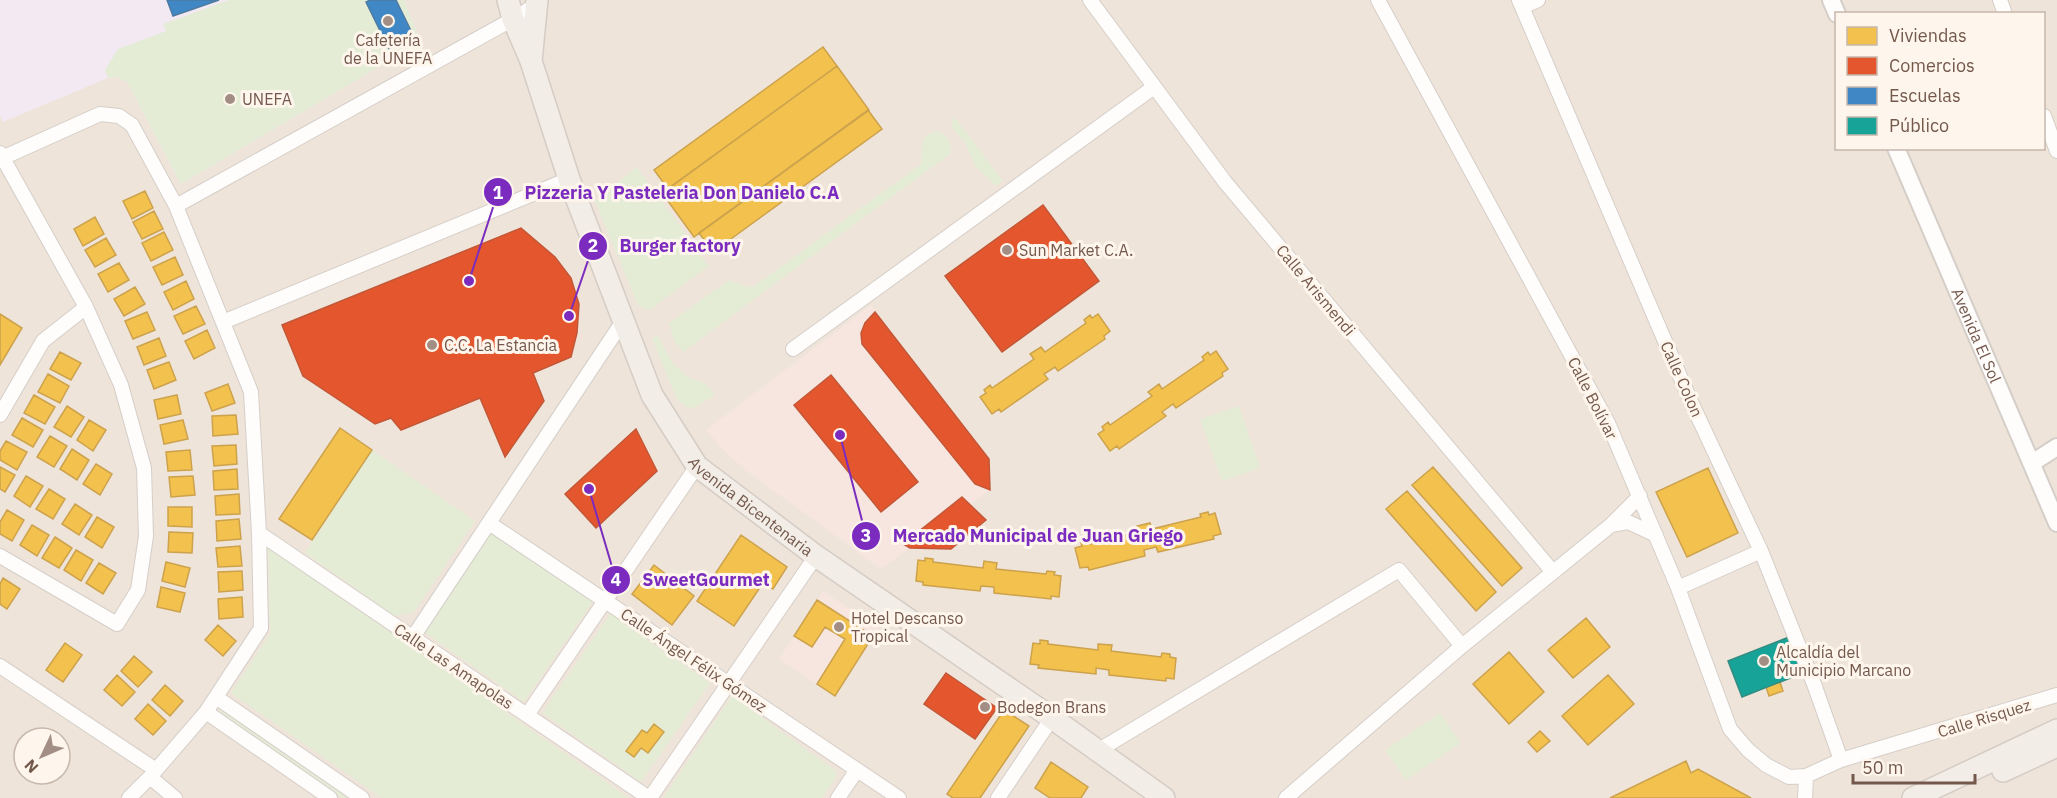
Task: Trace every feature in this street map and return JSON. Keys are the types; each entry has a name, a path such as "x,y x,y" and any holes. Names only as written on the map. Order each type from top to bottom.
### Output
{"main road":[{"name":"Avenida Bicentenaria","path":"531,61 539,1"},
{"name":"Avenida Bicentenaria","path":"511,10 531,61 569,179 652,395 698,466 816,556 1099,750 1164,798"},
{"path":"1913,798 2057,730"},
{"path":"1946,798 2057,746"}],"street":[{"name":"Calle Arismendi","path":"1090,0 1225,182 1553,572"},
{"name":"Calle Bolívar","path":"1378,0 1608,423 1678,588 1730,729 1748,750 1766,765 1789,777 1806,776"},
{"path":"1520,4 1538,0"},
{"path":"176,206 511,10 539,1"},
{"name":"Calle Colon","path":"1520,4 1691,402 1761,551 1814,684 1841,760"},
{"path":"794,349 1154,87"},
{"path":"0,556 117,624 138,590 146,536 144,468 121,385 86,307 1,156 100,114 119,116 132,125 176,206 251,392 259,533 261,628 206,712 129,798"},
{"path":"2045,121 2057,151"},
{"name":"Avenida El Sol","path":"1897,150 2057,523"},
{"path":"223,322 569,179"},
{"path":"0,415 43,341 86,307"},
{"path":"413,637 623,321"},
{"path":"2032,463 2057,447"},
{"path":"527,715 698,466"},
{"path":"1286,798 1462,646 1611,525 1640,496"},
{"path":"1611,525 1629,522 1656,535"},
{"name":"Calle Ángel Félix Gómez","path":"489,523 899,798"},
{"name":"Calle Las Amapolas","path":"259,533 650,798"},
{"path":"1678,588 1761,551"},
{"path":"650,798 816,556"},
{"path":"1099,750 1399,570 1462,646"},
{"path":"0,666 153,773 175,798"},
{"name":"Calle Risquez","path":"1841,760 2057,695"},
{"path":"216,697 362,798"},
{"path":"206,712 330,798"},
{"path":"998,798 1052,718"},
{"path":"1805,798 1806,776 1841,760"},
{"path":"838,798 857,770"}],"shaded area":[{"path":"0,0 2057,0 2057,798 0,798"},
{"name":"UNEFA","path":"0,0 404,0 421,42 181,184 127,82 117,77 108,78 3,122 0,116"},
{"path":"871,305 989,459 990,490 881,569 752,475 727,454 706,430"},
{"path":"823,591 879,628 835,696 779,659"}],"green space":[{"name":"UNEFA","path":"229,0 404,0 421,42 181,184 127,82 117,77 108,78 105,70 118,49 166,31 163,24"},
{"path":"954,116 1003,181 996,186 976,167 965,143 951,126"},
{"path":"936,131 948,139 951,153 683,352 675,343 669,323 729,280 753,287 921,164 925,136"},
{"path":"637,167 709,266 651,309 638,305 595,201"},
{"path":"658,336 673,364 688,377 706,384 715,395 694,408 687,407 677,400 652,338"},
{"path":"1239,406 1260,468 1222,481 1200,419"},
{"path":"372,450 475,521 414,612 395,616 305,553"},
{"path":"492,532 593,601 524,702 424,632"},
{"path":"268,547 629,798 382,798 231,693 270,634"},
{"path":"610,614 710,683 641,782 542,713"},
{"path":"732,696 836,771 836,777 822,798 663,798"},
{"path":"221,710 348,798 341,798 219,713"},
{"path":"1440,713 1461,743 1406,780 1385,750"}],"building: Viviendas":[{"path":"823,47 837,66 668,189 654,170"},
{"path":"837,66 869,110 694,237 662,193"},
{"path":"868,110 882,129 713,252 699,233"},
{"path":"145,191 153,208 132,219 123,201"},
{"path":"154,211 163,229 142,239 133,222"},
{"path":"95,217 104,234 83,246 74,229"},
{"path":"164,232 173,250 151,261 142,243"},
{"path":"106,238 116,255 95,267 85,250"},
{"path":"175,257 183,275 162,285 153,267"},
{"path":"119,263 129,280 108,292 98,274"},
{"path":"186,281 194,299 173,310 164,292"},
{"path":"135,287 145,304 124,316 114,299"},
{"path":"196,306 205,324 183,334 174,316"},
{"path":"147,312 155,330 133,339 125,321"},
{"path":"0,314 22,328 0,365"},
{"path":"1098,314 1110,331 1104,336 1105,339 1058,371 1055,367 1044,374 1048,379 1001,412 999,409 992,414 980,397 986,393 984,390 990,385 992,388 1034,359 1030,354 1041,347 1045,352 1086,323 1084,320 1090,315 1092,318"},
{"path":"207,330 215,348 194,359 185,341"},
{"path":"159,338 166,356 144,365 137,347"},
{"path":"1216,351 1228,369 1222,373 1223,376 1176,408 1173,404 1162,412 1166,416 1119,449 1117,446 1110,451 1098,434 1104,430 1102,427 1108,422 1110,425 1152,396 1148,392 1159,384 1162,389 1204,360 1202,357 1208,352 1210,355"},
{"path":"60,352 81,363 71,380 50,369"},
{"path":"169,362 176,380 154,389 147,370"},
{"path":"48,374 69,386 60,403 38,392"},
{"path":"228,384 235,403 212,411 205,393"},
{"path":"34,395 55,407 45,424 24,413"},
{"path":"177,395 181,414 158,419 154,400"},
{"path":"67,406 84,417 71,437 54,427"},
{"path":"236,415 238,434 213,436 212,416"},
{"path":"22,418 43,430 33,447 12,435"},
{"path":"89,420 106,430 93,451 77,440"},
{"path":"183,420 188,439 164,444 160,425"},
{"path":"340,428 372,450 312,540 279,519"},
{"path":"50,436 67,446 54,467 37,457"},
{"path":"6,441 27,452 17,470 0,460 0,451"},
{"path":"236,445 237,464 214,466 212,446"},
{"path":"72,449 89,460 77,480 60,469"},
{"path":"190,450 192,470 168,471 166,452"},
{"path":"96,464 112,474 100,495 83,484"},
{"path":"0,467 15,475 5,492 0,489"},
{"path":"1433,467 1522,568 1502,586 1412,485"},
{"path":"1708,468 1738,533 1687,557 1656,492"},
{"path":"237,469 238,489 214,490 213,471"},
{"path":"26,476 43,486 30,507 14,496"},
{"path":"193,476 195,495 171,497 169,477"},
{"path":"49,489 65,499 53,519 36,509"},
{"path":"1407,491 1496,592 1476,611 1386,509"},
{"path":"239,494 240,514 216,515 215,496"},
{"path":"75,504 92,515 79,535 62,524"},
{"path":"168,507 192,507 192,527 168,526"},
{"path":"7,510 24,520 12,541 0,534 0,522"},
{"path":"1208,512 1209,515 1215,513 1221,534 1213,536 1214,539 1158,552 1156,547 1144,550 1145,556 1089,570 1088,567 1080,568 1075,548 1082,546 1081,543 1089,541 1090,544 1139,532 1137,526 1150,523 1152,529 1201,517 1200,514"},
{"path":"97,517 114,527 102,548 85,537"},
{"path":"239,519 241,539 217,541 216,521"},
{"path":"32,525 49,535 37,556 20,545"},
{"path":"169,532 193,533 192,553 168,552"},
{"path":"741,535 787,567 773,589 763,583 734,626 697,601"},
{"path":"55,537 72,548 59,568 42,558"},
{"path":"240,546 242,566 218,567 216,548"},
{"path":"76,550 93,560 81,581 64,570"},
{"path":"925,558 933,559 933,562 983,568 984,561 997,563 996,569 1046,574 1047,571 1055,572 1054,575 1061,576 1059,597 1051,596 1051,599 994,593 994,587 981,586 980,591 923,585 923,582 916,581 918,560 925,561"},
{"path":"166,562 190,568 185,587 162,581"},
{"path":"99,563 116,573 103,594 86,583"},
{"path":"654,565 694,596 672,625 632,594"},
{"path":"242,571 243,590 219,592 218,572"},
{"path":"3,578 20,589 7,609 0,604 0,584"},
{"path":"161,587 185,593 180,612 157,607"},
{"path":"242,597 243,617 219,619 218,599"},
{"path":"817,600 873,636 835,696 817,684 845,639 825,627 812,647 794,636"},
{"path":"1586,618 1610,647 1573,678 1548,650"},
{"path":"218,625 236,641 223,656 205,640"},
{"path":"1040,640 1048,641 1048,644 1098,650 1098,644 1112,645 1111,651 1161,657 1162,653 1170,654 1170,657 1176,658 1174,679 1166,678 1166,681 1109,675 1109,670 1096,668 1096,674 1038,668 1039,665 1030,664 1033,643 1040,644"},
{"path":"65,643 82,655 63,682 46,670"},
{"path":"1509,652 1544,692 1509,724 1473,684"},
{"path":"134,656 152,672 138,687 121,671"},
{"path":"117,675 135,692 122,706 104,690"},
{"path":"1608,675 1634,704 1588,745 1562,716"},
{"path":"1780,682 1783,691 1769,696 1766,687"},
{"path":"165,685 183,701 170,716 152,700"},
{"path":"148,704 166,721 153,735 135,719"},
{"path":"1004,710 1029,726 980,798 953,798 947,794"},
{"path":"654,724 664,732 648,753 641,748 634,757 626,751 642,730 647,733"},
{"path":"1540,731 1550,741 1537,752 1528,742"},
{"path":"1686,761 1691,773 1698,769 1751,798 1610,798"},
{"path":"1051,762 1088,787 1081,798 1050,798 1035,788"}],"building: Comercios":[{"path":"1043,205 1099,281 1002,352 945,276"},
{"name":"C.C. La Estancia","path":"521,228 555,257 571,278 579,304 577,333 571,357 533,373 544,401 505,457 480,398 401,430 391,418 375,424 303,376 282,325"},
{"path":"875,312 989,459 990,490 975,484 862,344 861,333 865,323"},
{"path":"831,375 918,482 881,512 794,405"},
{"path":"636,429 657,471 596,528 565,494"},
{"path":"962,497 986,520 951,549 910,548 903,544"},
{"path":"946,673 997,708 975,739 924,704"}],"building: Escuelas":[{"path":"167,0 219,0 173,16"},
{"path":"396,0 414,37 389,49 366,2"}],"building: Público":[{"path":"1789,637 1803,673 1742,697 1728,661"}],"place":[{"name":"Cafetería de la UNEFA","path":"388,21"},
{"name":"UNEFA","path":"230,99"},
{"name":"Sun Market C.A.","path":"1007,250"},
{"name":"Pizzeria Y Pasteleria Don Danielo C.A","path":"469,281"},
{"name":"Burger factory","path":"569,316"},
{"name":"C.C. La Estancia","path":"432,345"},
{"name":"Mercado Municipal de Juan Griego","path":"840,435"},
{"name":"SweetGourmet","path":"589,489"},
{"name":"Hotel Descanso Tropical","path":"839,627"},
{"name":"Alcaldía del Municipio Marcano","path":"1764,661"},
{"name":"Bodegon Brans","path":"985,707"}]}
